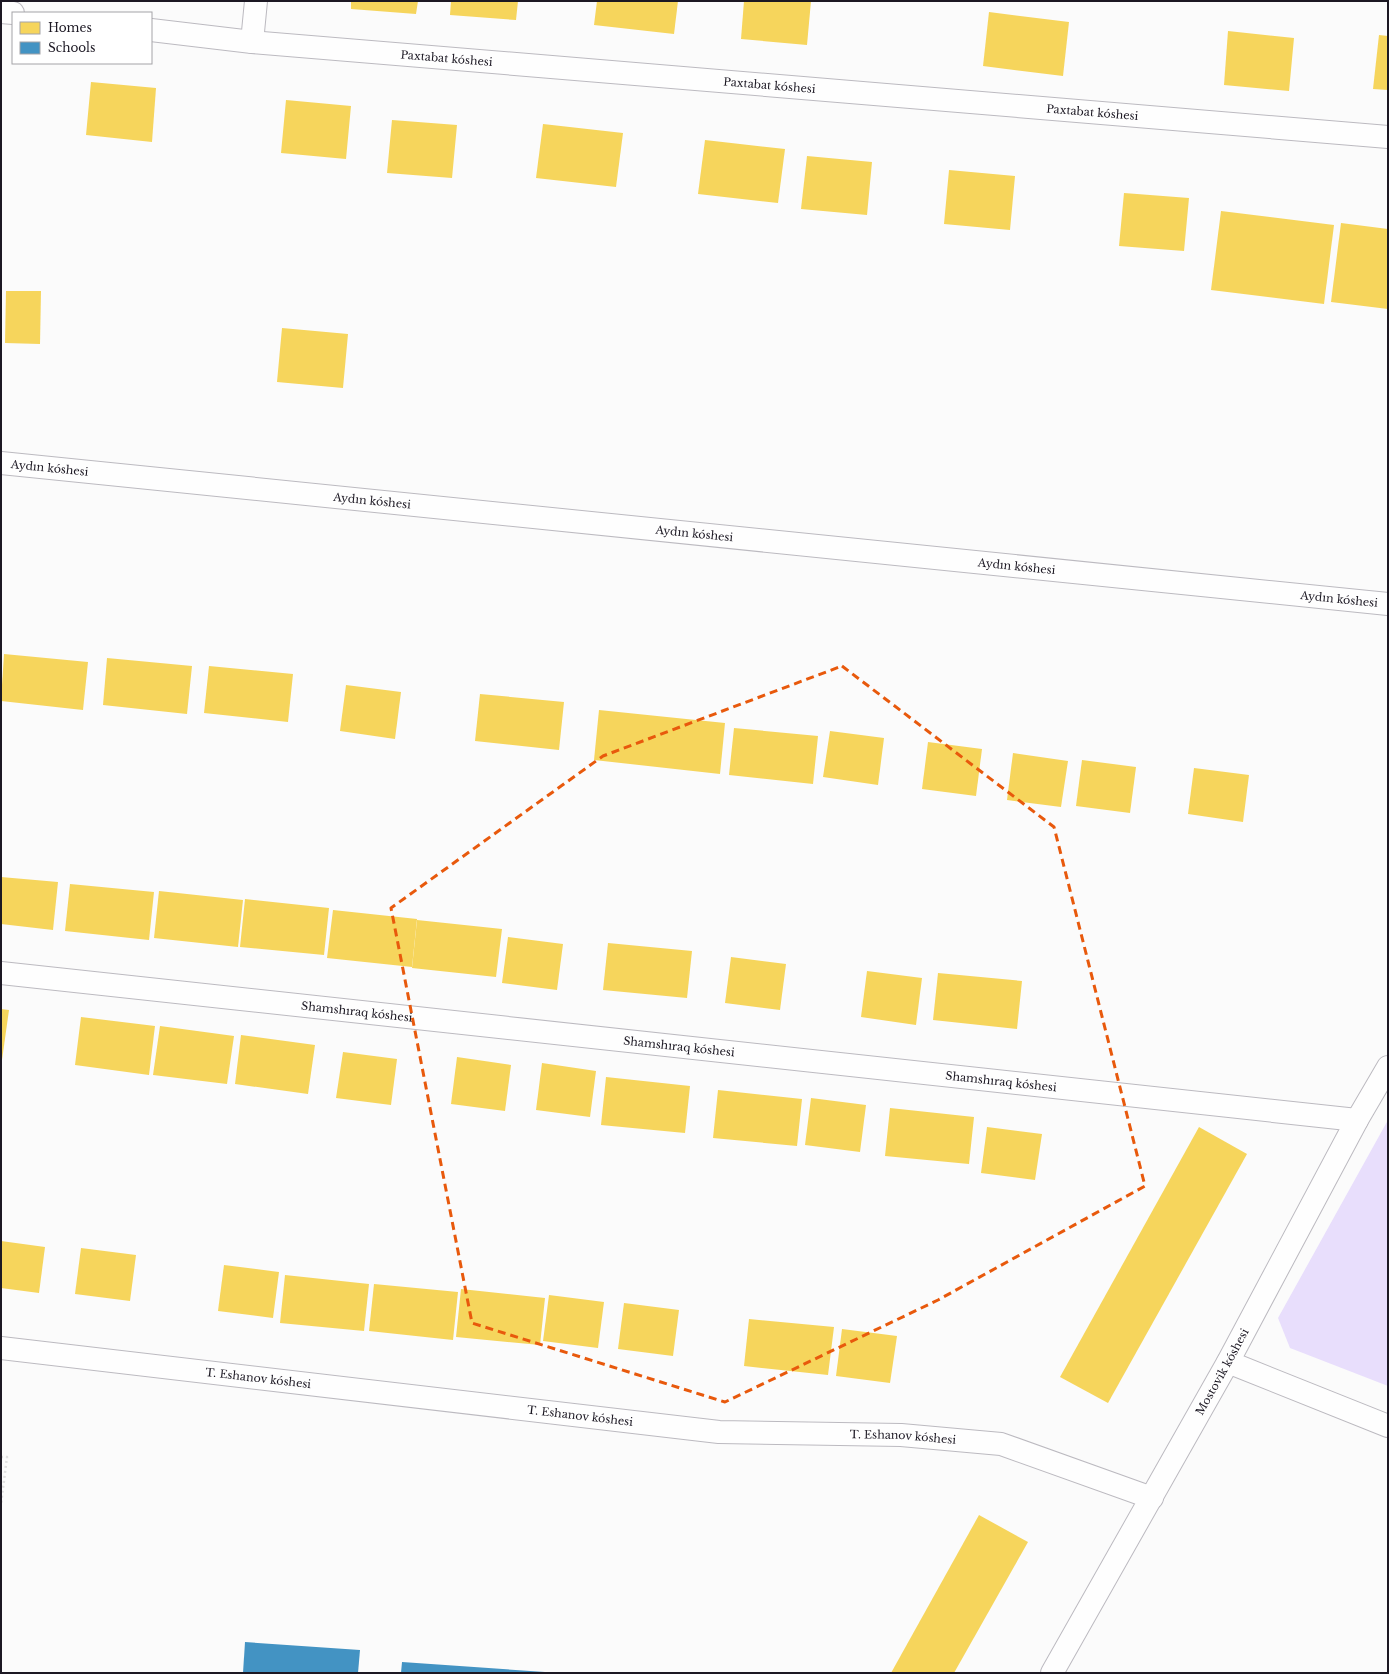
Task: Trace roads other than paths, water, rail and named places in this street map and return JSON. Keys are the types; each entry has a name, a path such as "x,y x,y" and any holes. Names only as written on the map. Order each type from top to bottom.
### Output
{"street":[{"path":"252,42 256,1"},
{"path":"1,12 12,14"},
{"name":"Paxtabat kóshesi","path":"152,30 252,42 1388,137"},
{"name":"Aydın kóshesi","path":"1,463 1388,604"},
{"name":"Shamshıraq kóshesi","path":"1,973 1357,1120"},
{"name":"Mostovik kóshesi","path":"1052,1673 1228,1362 1357,1120 1388,1067"},
{"name":"T. Eshanov kóshesi","path":"1,1348 719,1432 901,1434 1001,1444 1152,1498"},
{"path":"1228,1362 1388,1426"}]}
